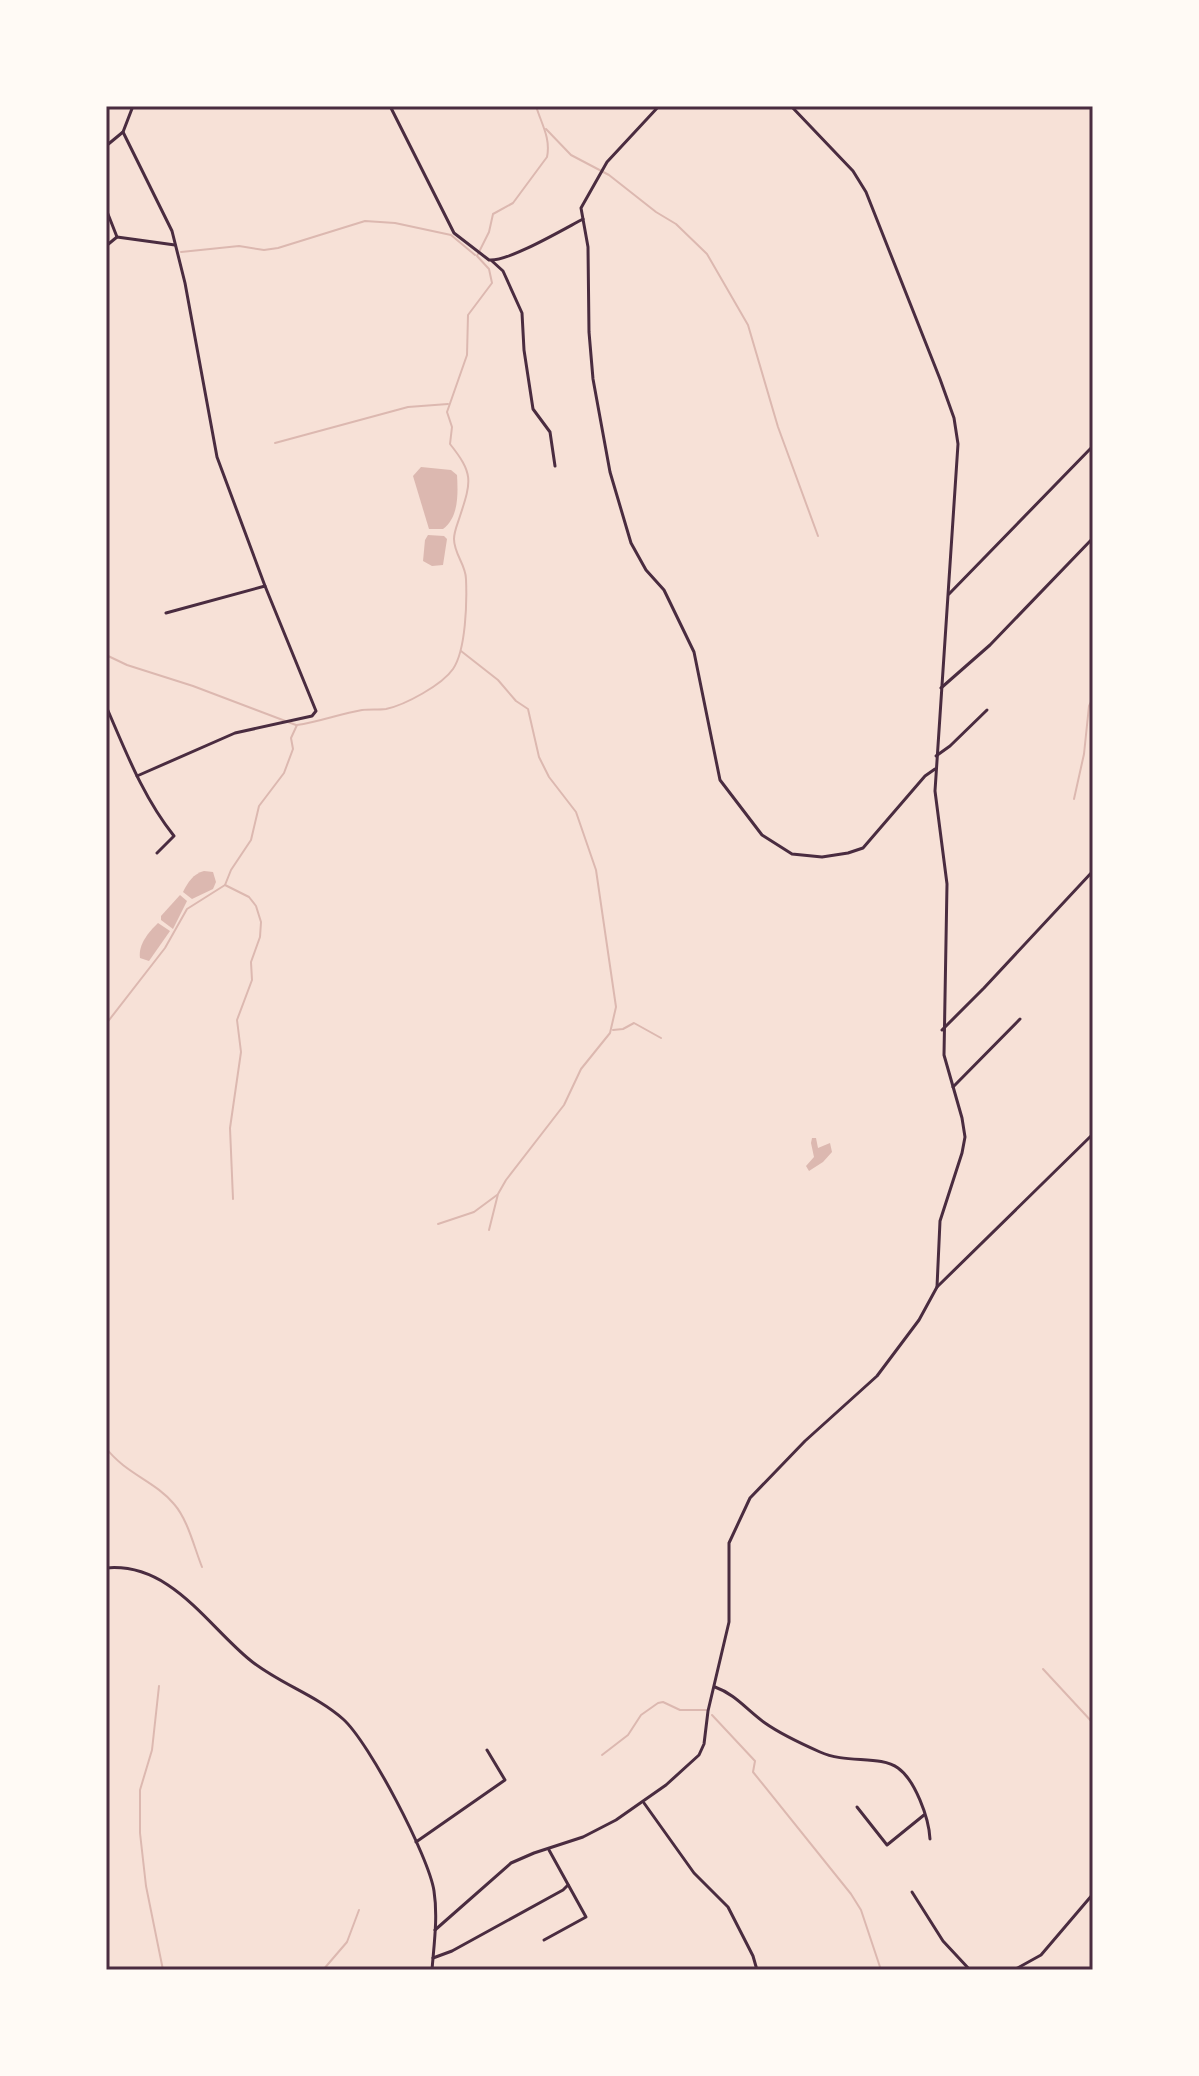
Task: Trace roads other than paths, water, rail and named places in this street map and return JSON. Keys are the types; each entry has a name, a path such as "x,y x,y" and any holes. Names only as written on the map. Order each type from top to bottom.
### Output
{"street":[{"path":"106,146 123,132 133,106"},
{"path":"390,106 454,233 503,271 522,313 533,409 550,432 555,466"},
{"path":"659,106 607,162 581,208 588,247 593,379 610,472 631,543 646,570 664,590 694,652 720,780 762,835 792,854 822,857 863,848 925,776 935,769"},
{"path":"791,106 853,171 866,192 954,418 958,444 935,791 947,884 942,1030 944,1055 965,1137 940,1221 937,1287"},
{"path":"123,132 162,208 175,245 185,283 217,457 316,711 312,716 235,733 137,776"},
{"path":"106,209 117,237"},
{"path":"492,261 583,219"},
{"path":"106,246 117,237 175,245"},
{"path":"949,594 1093,446"},
{"path":"1089,450 1093,454"},
{"path":"941,688 990,645 1093,538"},
{"path":"166,613 265,586"},
{"path":"106,706 153,809 174,836 157,853"},
{"path":"936,756 987,710"},
{"path":"942,1030 1093,871"},
{"path":"953,1087 1020,1019"},
{"path":"435,1930 511,1863 583,1837 643,1803 699,1755 704,1744 729,1622 728,1548 759,1487 877,1376 919,1320 937,1287 1093,1134"},
{"path":"106,1568 138,1570 161,1580 251,1661 342,1718 364,1742 430,1872 434,1890 435,1930 432,1970"},
{"path":"715,1687 731,1695 765,1723 820,1752 845,1760 880,1760 896,1766 914,1785 930,1839"},
{"path":"416,1842 505,1780 487,1750"},
{"path":"643,1803 694,1873 728,1907 757,1970"},
{"path":"857,1807 887,1845 924,1815"},
{"path":"544,1940 586,1917 548,1849"},
{"path":"433,1958 452,1951 568,1885"},
{"path":"912,1892 943,1941 970,1970"},
{"path":"1014,1970 1041,1955 1093,1894"}],"waterway":[{"path":"106,1024 165,948 187,909 225,885 251,840 259,806 284,773 293,749 291,738 297,725 362,710 386,709 403,703 441,681 457,661 465,626 466,589 454,536 467,494 468,477 463,462 450,444 452,427 447,412 467,355 468,315 492,283 489,269 477,256 489,232 493,214 513,203 547,157 547,137 536,106"},
{"path":"546,129 571,155 609,175 676,224 707,254 748,325 778,427 818,536"},
{"path":"181,252 239,246 264,250 278,248 365,221 395,223 451,235 475,255"},
{"path":"275,443 408,407 448,404"},
{"path":"461,651 528,709 539,757 549,777 576,812 596,870 616,1007 610,1033 581,1069 564,1105 498,1194 489,1230"},
{"path":"106,655 296,725"},
{"path":"1074,799 1084,754 1089,706 1093,698"},
{"path":"225,885 249,897 256,906 261,922 260,937 251,962 252,980 237,1020 241,1052 230,1128 233,1199"},
{"path":"613,1030 634,1023 661,1038"},
{"path":"438,1224 474,1212 497,1195"},
{"path":"106,1448 122,1464 158,1489 179,1510 202,1567"},
{"path":"1043,1669 1093,1723"},
{"path":"159,1686 152,1750 140,1790 140,1833 146,1886 163,1970"},
{"path":"602,1755 628,1735 641,1715 658,1703 663,1702 680,1710 707,1710"},
{"path":"712,1715 755,1761 753,1772 851,1894 861,1910 881,1970"},
{"path":"323,1970 347,1942 359,1910"}]}
